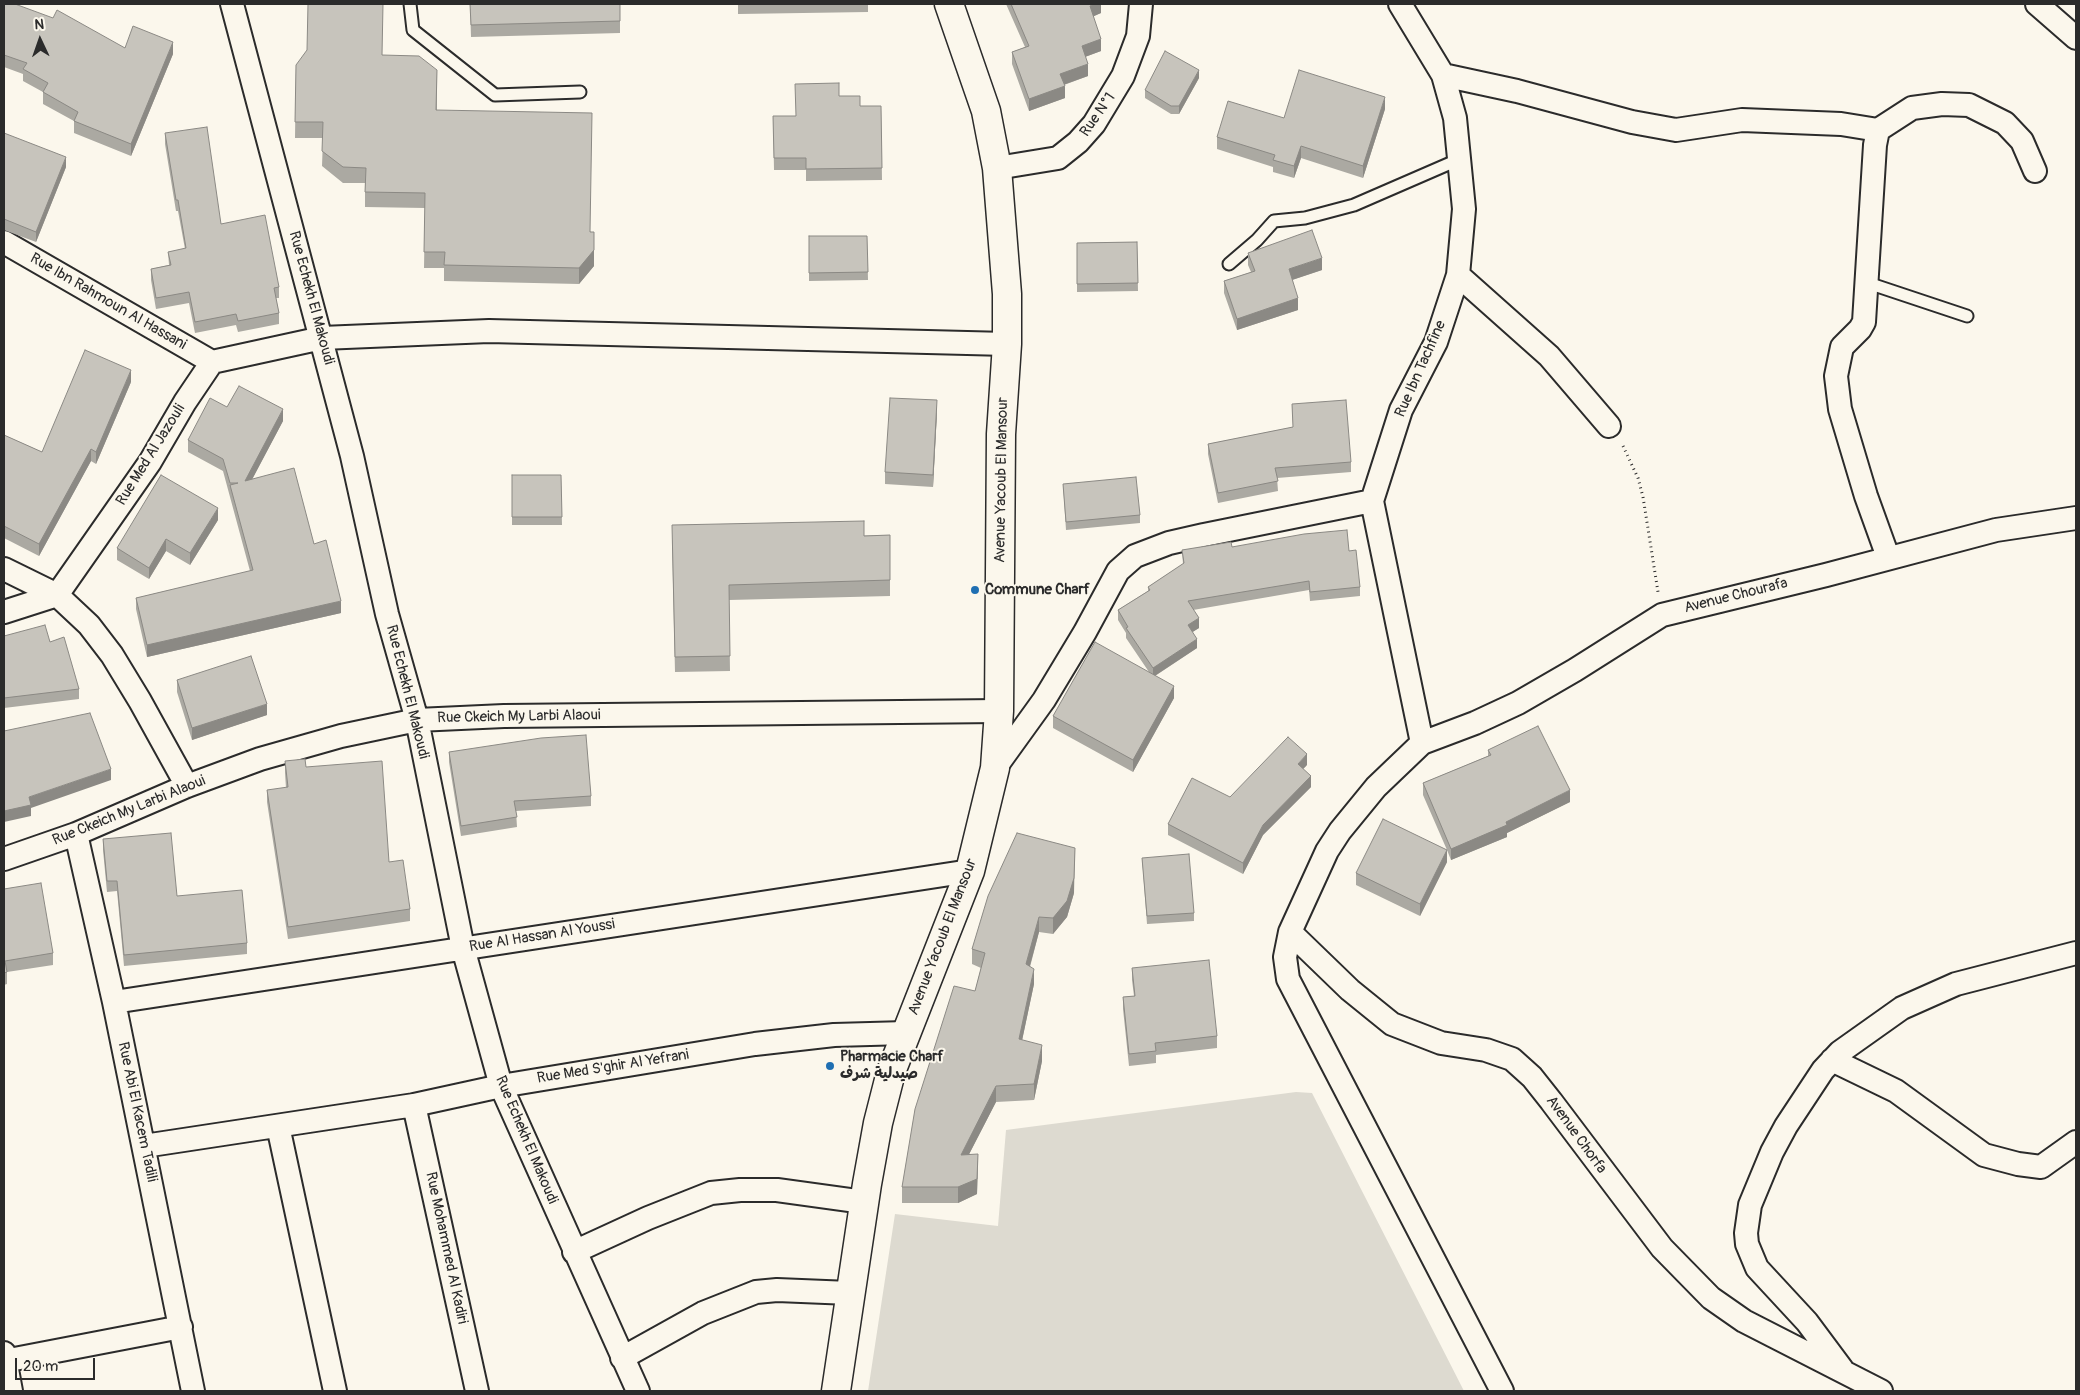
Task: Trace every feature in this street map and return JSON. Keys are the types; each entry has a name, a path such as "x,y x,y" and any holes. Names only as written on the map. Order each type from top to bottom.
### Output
{"street":[{"name":"Rue Echekh El Makoudi","path":"232,4 352,456 387,614 417,720 463,948 501,1086 638,1391"},
{"name":"Avenue Yacoub El Mansour","path":"835,1391 864,1202 878,1123 891,1072 970,871 995,768 999,711 1002,434 1008,294 997,168 986,111 965,44 949,4"},
{"name":"Rue N°1","path":"997,168 1058,158 1078,142 1094,124 1122,76 1138,36 1141,4"},
{"name":"Rue Ibn Tachfine","path":"1400,4 1443,75 1455,118 1464,209 1458,275 1436,342 1402,410 1372,501 1422,743"},
{"path":"2037,4 2076,38"},
{"path":"1443,75 1517,91 1659,128 1686,129 1742,120 1841,124 1878,130 1912,108 1942,104 1969,106 2005,123 2022,141 2035,171"},
{"path":"1878,130 1864,322 1860,329 1842,347 1836,376 1840,409 1866,496 1888,557"},
{"name":"Rue Ibn Rahmoun Al Hassani","path":"4,242 212,362"},
{"path":"1458,275 1549,356 1609,426"},
{"path":"212,362 322,338 489,331 1007,344"},
{"name":"Rue Med Al Jazouli","path":"57,595 150,462 184,402 212,362"},
{"path":"995,768 1044,700 1124,563 1142,553 1169,543 1372,501"},
{"name":"Avenue Chourafa","path":"1422,743 1476,723 1518,703 1575,670 1662,615 1826,575 1888,557 1996,530 2076,518"},
{"path":"4,570 57,595 89,625 112,655 187,786"},
{"path":"4,612 57,595"},
{"name":"Rue Ckeich My Larbi Alaoui","path":"4,859 76,834 187,786 260,759 341,736 417,720 504,716 999,711"},
{"path":"1422,743 1376,787 1340,831 1327,851 1290,932 1284,957 1288,979 1294,994 1502,1391"},
{"name":"Rue Abi El Kacem Tadili","path":"76,834 114,1002 194,1391"},
{"name":"Rue Al Hassan Al Youssi","path":"114,1002 970,871"},
{"name":"Avenue Chorfa","path":"1290,932 1350,990 1392,1024 1441,1043 1486,1050 1512,1060 1532,1078 1551,1101 1662,1248 1711,1298 1744,1321 1881,1391"},
{"path":"1842,1370 1807,1322 1757,1268 1747,1244 1746,1232 1750,1205 1772,1152 1804,1098 1832,1060 1870,1029 1925,996 1956,984 2076,953"},
{"name":"Rue Med S'ghir Al Yefrani","path":"144,1146 414,1105 501,1086 755,1044 834,1035 906,1033"},
{"path":"1832,1060 1896,1091 1984,1155 2018,1164 2041,1167 2076,1142"},
{"name":"Rue Mohammed Al Kadiri","path":"414,1105 477,1391"},
{"path":"278,1126 334,1391"},
{"path":"574,1252 648,1218 711,1193 740,1190 777,1190 864,1202"},
{"path":"622,1358 703,1313 756,1292 777,1290 850,1293"},
{"path":"12,1391 4,1358 180,1327"}],"lane":[{"path":"410,4 413,30 495,95 580,92"},
{"path":"1229,264 1258,240 1274,221 1305,218 1354,205 1460,159"},
{"path":"1868,283 1967,316"}],"path":[{"path":"1609,426 1628,454 1643,497 1662,615"}],"shaded area":[{"path":"1296,1092 1312,1093 1464,1391 868,1391 895,1214 998,1226 1006,1130"}],"building":[{"path":"4,4 15,4 53,18 57,10 125,48 133,26 173,42 131,144 74,121 78,112 43,92 48,83 23,69 27,63 4,55"},
{"path":"308,4 383,4 382,55 419,56 437,70 436,110 592,113 590,232 594,232 594,250 579,268 444,265 445,252 424,252 425,193 365,192 366,168 343,167 322,151 323,122 295,122 296,65 307,50"},
{"path":"470,4 620,4 620,21 471,25"},
{"path":"1011,4 1094,4 1090,6 1101,39 1082,46 1088,64 1060,74 1065,86 1029,99 1012,52 1029,46"},
{"path":"1165,51 1199,70 1179,106 1171,106 1145,90"},
{"path":"1299,70 1385,97 1363,166 1301,146 1294,166 1273,160 1275,155 1217,137 1228,101 1284,118"},
{"path":"839,83 839,96 860,96 860,106 881,106 882,168 806,169 806,158 774,158 773,116 796,116 795,84"},
{"path":"207,127 221,224 265,215 279,287 274,288 279,313 238,321 236,314 195,322 189,292 156,298 151,269 171,265 168,252 186,248 165,133"},
{"path":"4,133 66,157 36,232 4,219"},
{"path":"1312,230 1322,258 1289,269 1298,298 1237,319 1224,281 1255,271 1248,253"},
{"path":"809,236 867,236 868,272 809,273"},
{"path":"1137,242 1138,283 1077,284 1077,243"},
{"path":"85,350 131,370 96,452 91,449 39,544 4,526 4,435 42,452"},
{"path":"239,386 283,409 245,481 294,468 314,544 326,540 341,601 147,645 136,598 253,570 230,485 238,483 230,483 223,459 188,440 210,398 227,407"},
{"path":"890,398 937,400 933,475 885,472"},
{"path":"1346,400 1351,462 1275,468 1278,481 1218,493 1208,444 1293,427 1292,404"},
{"path":"161,475 218,508 190,553 166,539 149,568 117,548"},
{"path":"512,475 561,475 562,517 512,517"},
{"path":"1136,477 1140,515 1066,522 1063,484"},
{"path":"864,521 864,536 890,535 890,580 729,585 730,656 675,657 672,525"},
{"path":"1347,530 1349,551 1356,550 1360,587 1310,592 1309,581 1188,601 1199,618 1188,625 1197,639 1153,668 1126,628 1128,627 1118,610 1150,590 1148,587 1184,563 1182,550 1231,542 1232,547 1304,534"},
{"path":"45,625 50,642 64,637 79,689 4,698 4,636"},
{"path":"1095,642 1174,686 1133,760 1053,716"},
{"path":"251,656 267,704 192,728 177,680"},
{"path":"90,713 111,769 29,797 31,805 4,811 4,731"},
{"path":"1538,726 1570,790 1506,822 1507,825 1451,849 1423,783 1491,755 1488,750"},
{"path":"586,735 591,796 514,801 517,817 461,826 449,752 541,738"},
{"path":"1288,737 1307,754 1298,764 1311,776 1263,825 1243,863 1168,824 1192,778 1230,797"},
{"path":"305,759 306,767 382,761 389,862 403,860 410,909 288,927 267,790 288,787 285,761"},
{"path":"1383,819 1447,850 1420,904 1356,873"},
{"path":"171,833 177,896 242,890 247,943 124,955 117,881 107,881 103,839"},
{"path":"1017,833 1075,848 1074,878 1067,901 1053,918 1039,917 1026,964 1034,969 1019,1039 1042,1045 1034,1084 996,1086 961,1155 978,1154 977,1179 958,1187 902,1187 915,1109 954,986 975,991 985,953 972,949 988,896"},
{"path":"1189,854 1194,913 1147,916 1142,858"},
{"path":"41,883 53,953 5,961 7,972 4,973 4,889"},
{"path":"1209,960 1217,1036 1155,1043 1156,1051 1129,1054 1123,997 1135,996 1132,968"}],"place":[{"name":"Commune Charf","path":"975,590"},
{"name":"Pharmacie Charf صيدلية شرف","path":"830,1066"}]}
